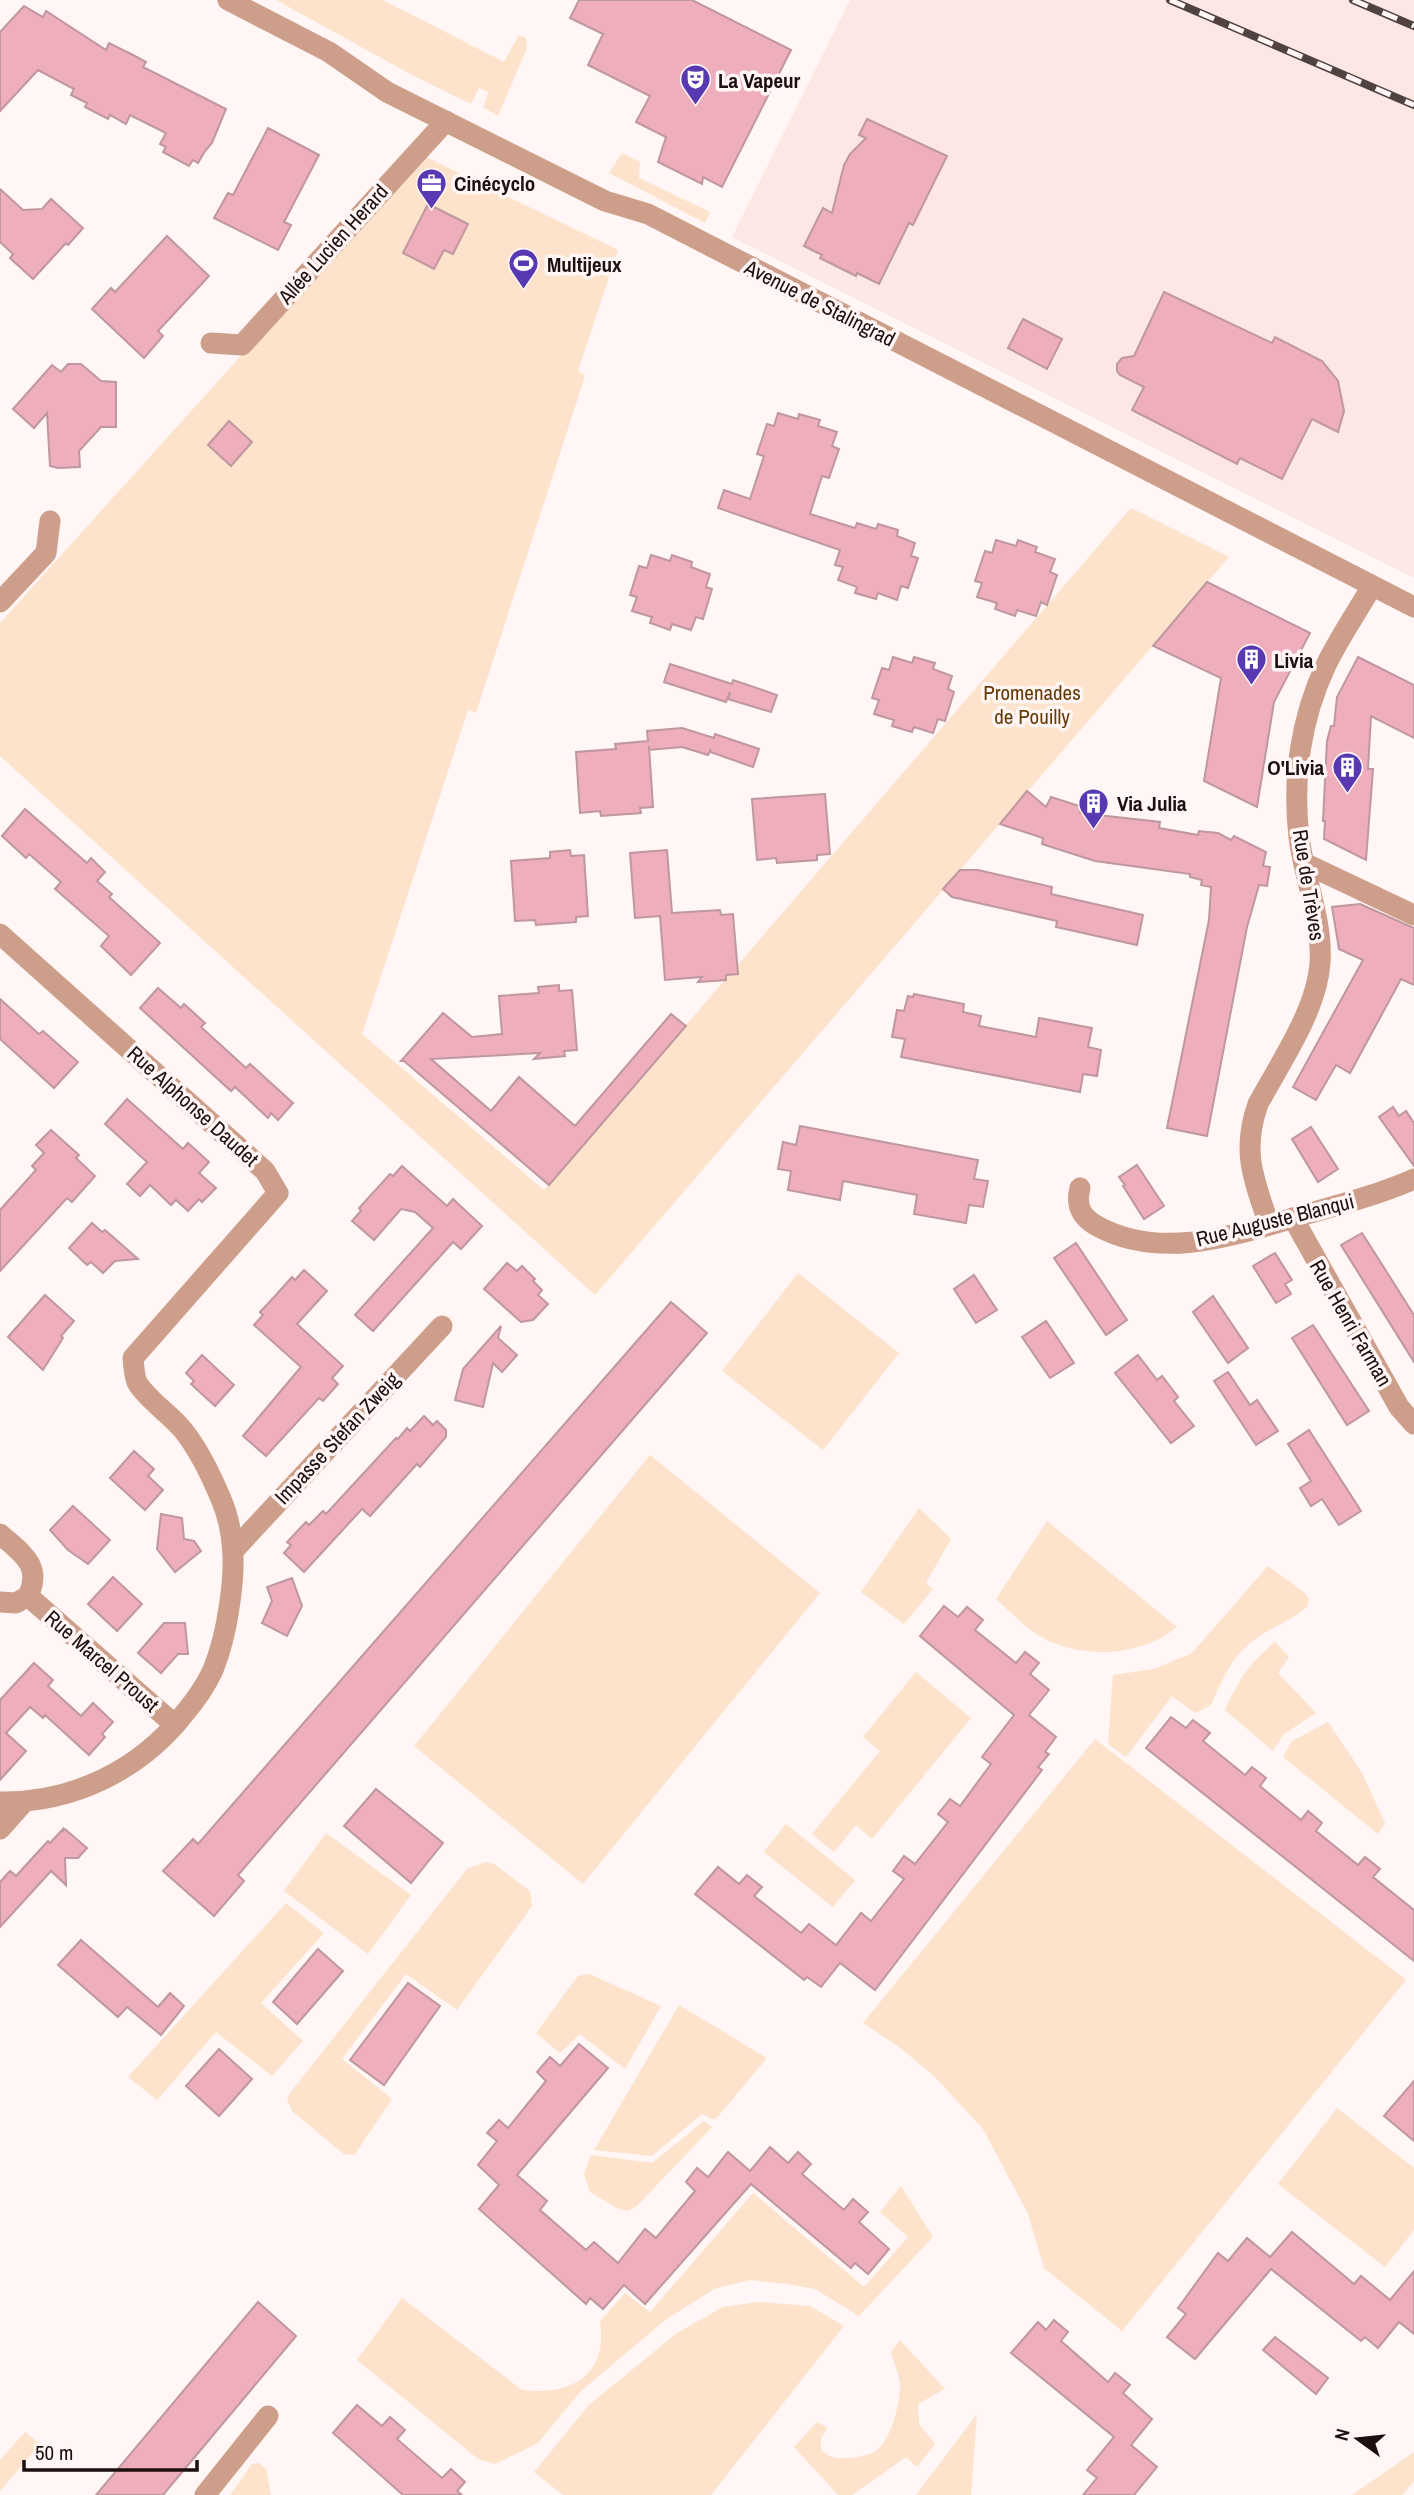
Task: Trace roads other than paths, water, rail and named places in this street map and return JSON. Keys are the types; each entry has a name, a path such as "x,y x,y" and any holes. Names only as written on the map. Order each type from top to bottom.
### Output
{"street":[{"name":"Avenue de Stalingrad","path":"228,0 329,51 387,92 605,201 648,214 1414,607"},
{"name":"Allée Lucien Herard","path":"211,343 242,345 446,121"},
{"path":"0,602 46,553 50,521"},
{"name":"Rue de Trèves","path":"1269,1225 1250,1166 1249,1143 1258,1104 1309,1007 1317,984 1320,963 1319,940 1299,838 1298,762 1309,713 1327,663 1372,586"},
{"path":"1304,863 1414,915"},
{"name":"Rue Alphonse Daudet","path":"0,934 265,1171 278,1193 132,1358 137,1383 182,1429 204,1462 230,1524 233,1551"},
{"name":"Rue Auguste Blanqui","path":"1080,1188 1077,1199 1080,1211 1084,1217 1104,1229 1129,1239 1153,1243 1200,1242 1358,1199 1414,1179"},
{"name":"Rue Henri Farman","path":"1293,1218 1399,1407 1414,1424"},
{"name":"Impasse Stefan Zweig","path":"233,1551 442,1326"},
{"name":"Rue Marcel Proust","path":"0,1534 29,1562 34,1580 28,1596 16,1602 0,1602"},
{"path":"0,1802 24,1802 69,1794 110,1777 146,1754 175,1725 194,1701 212,1671 225,1632 232,1588 233,1551"},
{"name":"Rue Marcel Proust","path":"28,1596 175,1725"},
{"path":"0,1829 24,1802"},
{"path":"205,2495 268,2416"}],"railway":[{"path":"1170,0 1414,105"},
{"path":"1353,0 1414,26"}],"place":[{"name":"La Vapeur","path":"695,107"},
{"name":"Cinécyclo","path":"431,210"},
{"name":"Multijeux","path":"524,291"},
{"name":"Livia","path":"1251,687"},
{"name":"O'Livia","path":"1347,794"},
{"name":"Via Julia","path":"1094,830"}],"park label":[{"name":"Promenades de Pouilly","path":"1032,704"}]}
